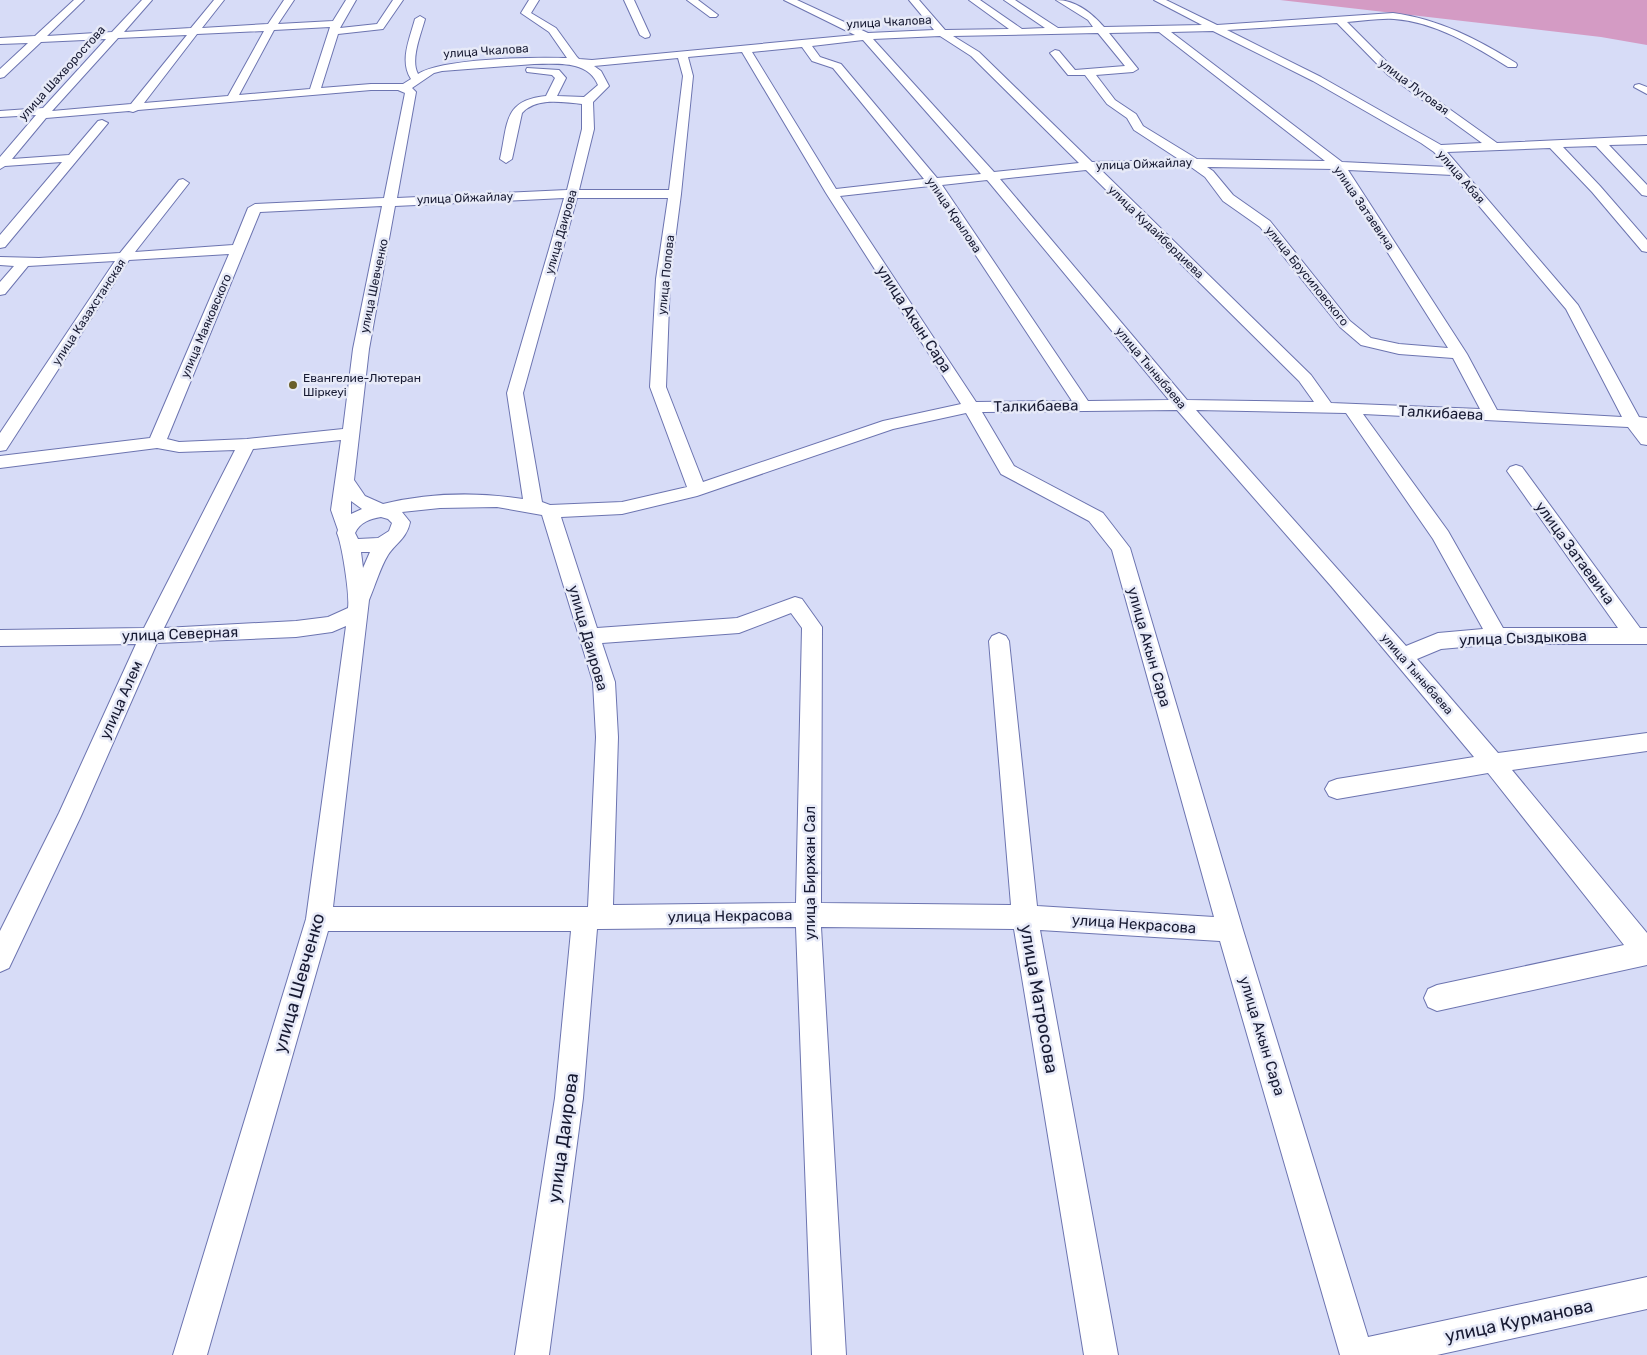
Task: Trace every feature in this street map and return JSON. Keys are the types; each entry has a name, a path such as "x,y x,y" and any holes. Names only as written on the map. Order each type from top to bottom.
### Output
{"street":[{"path":"0,75 79,0"},
{"name":"улица Шахворостова","path":"1,164 44,113 147,0"},
{"path":"133,108 219,0"},
{"path":"231,100 271,28 289,0"},
{"path":"314,92 335,28 351,0"},
{"path":"0,41 195,30 380,27 398,0"},
{"path":"506,159 519,106 526,101 588,101 604,86 602,78 594,68 574,61 549,26 531,18 526,13 534,0"},
{"path":"629,0 646,35"},
{"path":"692,0 713,15"},
{"name":"улица Тыныбаева","path":"789,0 864,35 992,178 1182,405 1493,763 1647,952 1437,998"},
{"name":"улица Кудайбердиева","path":"914,0 942,33 974,54 1305,378 1327,409"},
{"path":"974,0 1019,31"},
{"path":"1009,0 1055,30"},
{"path":"1055,53 1072,73 1133,68 1091,18 1061,0"},
{"name":"улица Абая","path":"1159,0 1317,79 1438,149 1573,308 1641,423 1647,440"},
{"name":"улица Чкалова","path":"415,84 442,68 545,61 574,61 597,64 620,60 805,44 864,35 1214,28 1382,16 1407,18 1457,33 1512,65"},
{"name":"улица Шевченко","path":"190,1355 319,919 358,606 349,536 340,510 361,349 415,84 410,71 411,55 420,18"},
{"name":"улица Луговая","path":"1339,19 1392,73 1495,147"},
{"name":"улица Затаевича","path":"1160,29 1339,166 1458,354 1491,415"},
{"name":"улица Крылова","path":"805,44 816,58 837,66 934,183 1083,406"},
{"name":"улица Акын Сара","path":"746,50 832,193 971,407 1007,470 1096,517 1121,548 1230,930 1356,1355"},
{"name":"улица Попова","path":"682,55 688,76 664,279 658,387 697,490"},
{"path":"0,114 133,108 415,84 546,70 555,72 561,78 549,100"},
{"name":"улица Брусиловского","path":"1088,72 1111,102 1132,116 1138,128 1194,162 1209,174 1228,198 1265,224 1345,324 1366,342 1399,349 1458,354"},
{"name":"улица Даирова","path":"532,1355 569,1098 592,918 607,737 604,682 591,636 530,477 515,393 572,194 588,129 588,101"},
{"path":"0,244 102,123"},
{"path":"1438,149 1647,140"},
{"path":"1599,142 1647,192"},
{"path":"1554,145 1596,189 1647,248"},
{"path":"1,164 72,158"},
{"name":"улица Ойжайлау","path":"832,193 992,178 1088,166 1194,162 1457,171"},
{"name":"улица Казахстанская","path":"0,446 125,256 183,183"},
{"name":"улица Ойжайлау","path":"254,208 572,194 675,194"},
{"name":"улица Маяковского","path":"157,443 254,208"},
{"path":"0,261 24,262 238,249"},
{"path":"0,291 24,262"},
{"name":"Талкибаева","path":"381,511 404,505 498,501 541,508 622,508 697,490 889,425 971,407 1182,405 1351,408 1641,423"},
{"path":"1351,408 1441,536 1497,636"},
{"path":"0,462 157,443 179,447 247,444 350,434"},
{"name":"улица Алем","path":"0,959 69,816 150,636 247,444"},
{"name":"улица Затаевича","path":"1516,471 1640,636"},
{"path":"345,482 359,500 381,511 394,514 401,522 396,533 374,546 365,547 349,536 356,519 372,512 381,511"},
{"path":"358,606 379,553 416,512 440,502"},
{"name":"улица Биржан Сал","path":"591,636 738,625 795,604 812,627 808,915 830,1355"},
{"name":"улица Северная","path":"2,643 296,629 332,624 358,606"},
{"name":"улица Сыздыкова","path":"1402,657 1438,641 1497,636 1640,636"},
{"name":"улица Матросова","path":"999,641 1024,918 1101,1355"},
{"path":"1337,789 1493,763 1647,742"},
{"name":"улица Некрасова","path":"319,919 808,915 1024,918 1230,930"},
{"name":"улица Курманова","path":"1362,1355 1647,1293"}],"shaded area":[{"path":"1280,0 1647,0 1647,45 1601,37"}],"place":[{"name":"Евангелие-Лютеран Шіркеуі","path":"293,385"}]}
